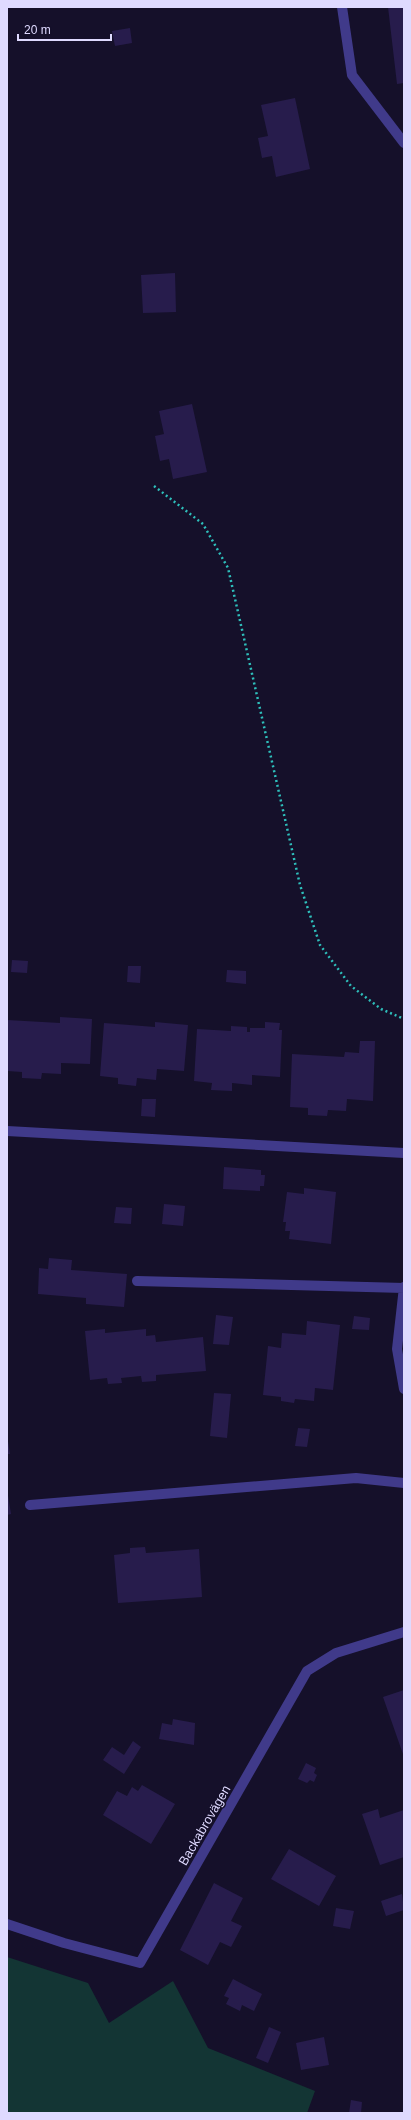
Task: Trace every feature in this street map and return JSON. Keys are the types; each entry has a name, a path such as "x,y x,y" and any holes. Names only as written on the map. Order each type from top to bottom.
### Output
{"street":[{"path":"342,7 352,75 404,144"},
{"path":"7,1131 404,1153"},
{"path":"138,1281 404,1288 397,1349 404,1389"},
{"path":"30,1505 356,1478 404,1483"},
{"name":"Backabrovägen","path":"7,1924 64,1943 140,1963 308,1671 336,1653 404,1632"}],"path":[{"path":"154,486 203,524 228,568 300,885 320,945 351,986 381,1009 404,1019"}],"green space":[{"path":"7,1957 88,1983 109,2023 173,1981 208,2048 315,2091 307,2113 7,2113"}],"building":[{"path":"388,7 404,7 404,83 397,84"},
{"path":"130,28 132,43 115,46 112,31"},
{"path":"295,98 310,169 276,177 272,156 262,158 258,138 268,136 261,105"},
{"path":"175,273 176,312 143,313 141,275"},
{"path":"192,404 207,472 173,479 169,459 160,461 155,436 164,434 159,411"},
{"path":"12,960 28,961 27,973 11,972"},
{"path":"128,966 141,966 140,983 127,982"},
{"path":"227,970 246,971 246,984 226,982"},
{"path":"60,1017 92,1019 90,1064 61,1063 61,1074 42,1073 41,1079 22,1078 22,1072 7,1071 7,1020 60,1023"},
{"path":"155,1022 188,1025 184,1071 157,1069 156,1080 137,1078 136,1086 118,1084 118,1078 100,1076 104,1023 155,1027"},
{"path":"265,1022 280,1023 279,1030 282,1030 280,1077 252,1075 252,1085 232,1083 232,1091 211,1090 212,1083 194,1081 197,1029 231,1031 231,1026 247,1027 247,1032 250,1032 250,1028 265,1028"},
{"path":"360,1041 375,1041 373,1101 347,1099 346,1111 328,1110 327,1116 308,1115 308,1108 290,1107 292,1054 344,1057 345,1052 359,1053"},
{"path":"142,1099 156,1099 155,1117 141,1116"},
{"path":"224,1167 261,1170 261,1175 265,1175 264,1186 260,1186 260,1191 223,1189"},
{"path":"304,1188 336,1192 331,1244 289,1239 290,1231 285,1231 286,1222 283,1222 287,1192 304,1194"},
{"path":"164,1204 185,1206 183,1226 162,1224"},
{"path":"116,1207 132,1208 131,1224 114,1223"},
{"path":"49,1258 72,1260 71,1270 127,1274 124,1307 86,1304 86,1298 38,1294 39,1268 48,1269"},
{"path":"216,1315 233,1317 229,1345 213,1344"},
{"path":"354,1316 370,1318 369,1330 352,1329"},
{"path":"307,1321 340,1325 333,1390 315,1388 314,1401 295,1399 294,1403 281,1401 281,1397 263,1395 268,1346 281,1348 282,1333 306,1335"},
{"path":"105,1329 105,1333 146,1329 146,1336 155,1335 156,1342 203,1337 206,1371 156,1375 156,1381 142,1382 141,1376 121,1378 122,1383 108,1384 107,1378 90,1380 85,1331"},
{"path":"214,1393 231,1394 227,1438 210,1436"},
{"path":"298,1428 310,1429 307,1447 295,1446"},
{"path":"7,1435 10,1454 7,1454"},
{"path":"7,1489 11,1514 7,1515"},
{"path":"145,1547 146,1553 199,1549 202,1597 118,1603 114,1555 130,1553 130,1548"},
{"path":"404,1690 404,1757 383,1697"},
{"path":"173,1719 195,1723 194,1745 159,1739 162,1723 172,1725"},
{"path":"133,1741 141,1747 124,1774 103,1760 112,1747 124,1755"},
{"path":"306,1763 316,1768 314,1773 317,1775 314,1782 310,1780 307,1783 298,1779"},
{"path":"142,1785 175,1804 151,1844 103,1815 117,1791 127,1796 132,1787 138,1791"},
{"path":"378,1809 380,1818 404,1810 404,1857 380,1865 362,1814"},
{"path":"289,1849 336,1876 319,1906 271,1879"},
{"path":"214,1883 243,1898 231,1921 242,1926 231,1947 220,1942 208,1965 180,1950"},
{"path":"402,1894 404,1910 386,1916 381,1901"},
{"path":"336,1908 354,1911 350,1929 333,1926"},
{"path":"233,1979 262,1994 254,2011 242,2005 240,2011 226,2004 229,1998 224,1996"},
{"path":"269,2027 281,2032 268,2063 256,2058"},
{"path":"324,2037 329,2065 301,2070 296,2043"},
{"path":"351,2100 362,2102 361,2113 349,2113"}]}
